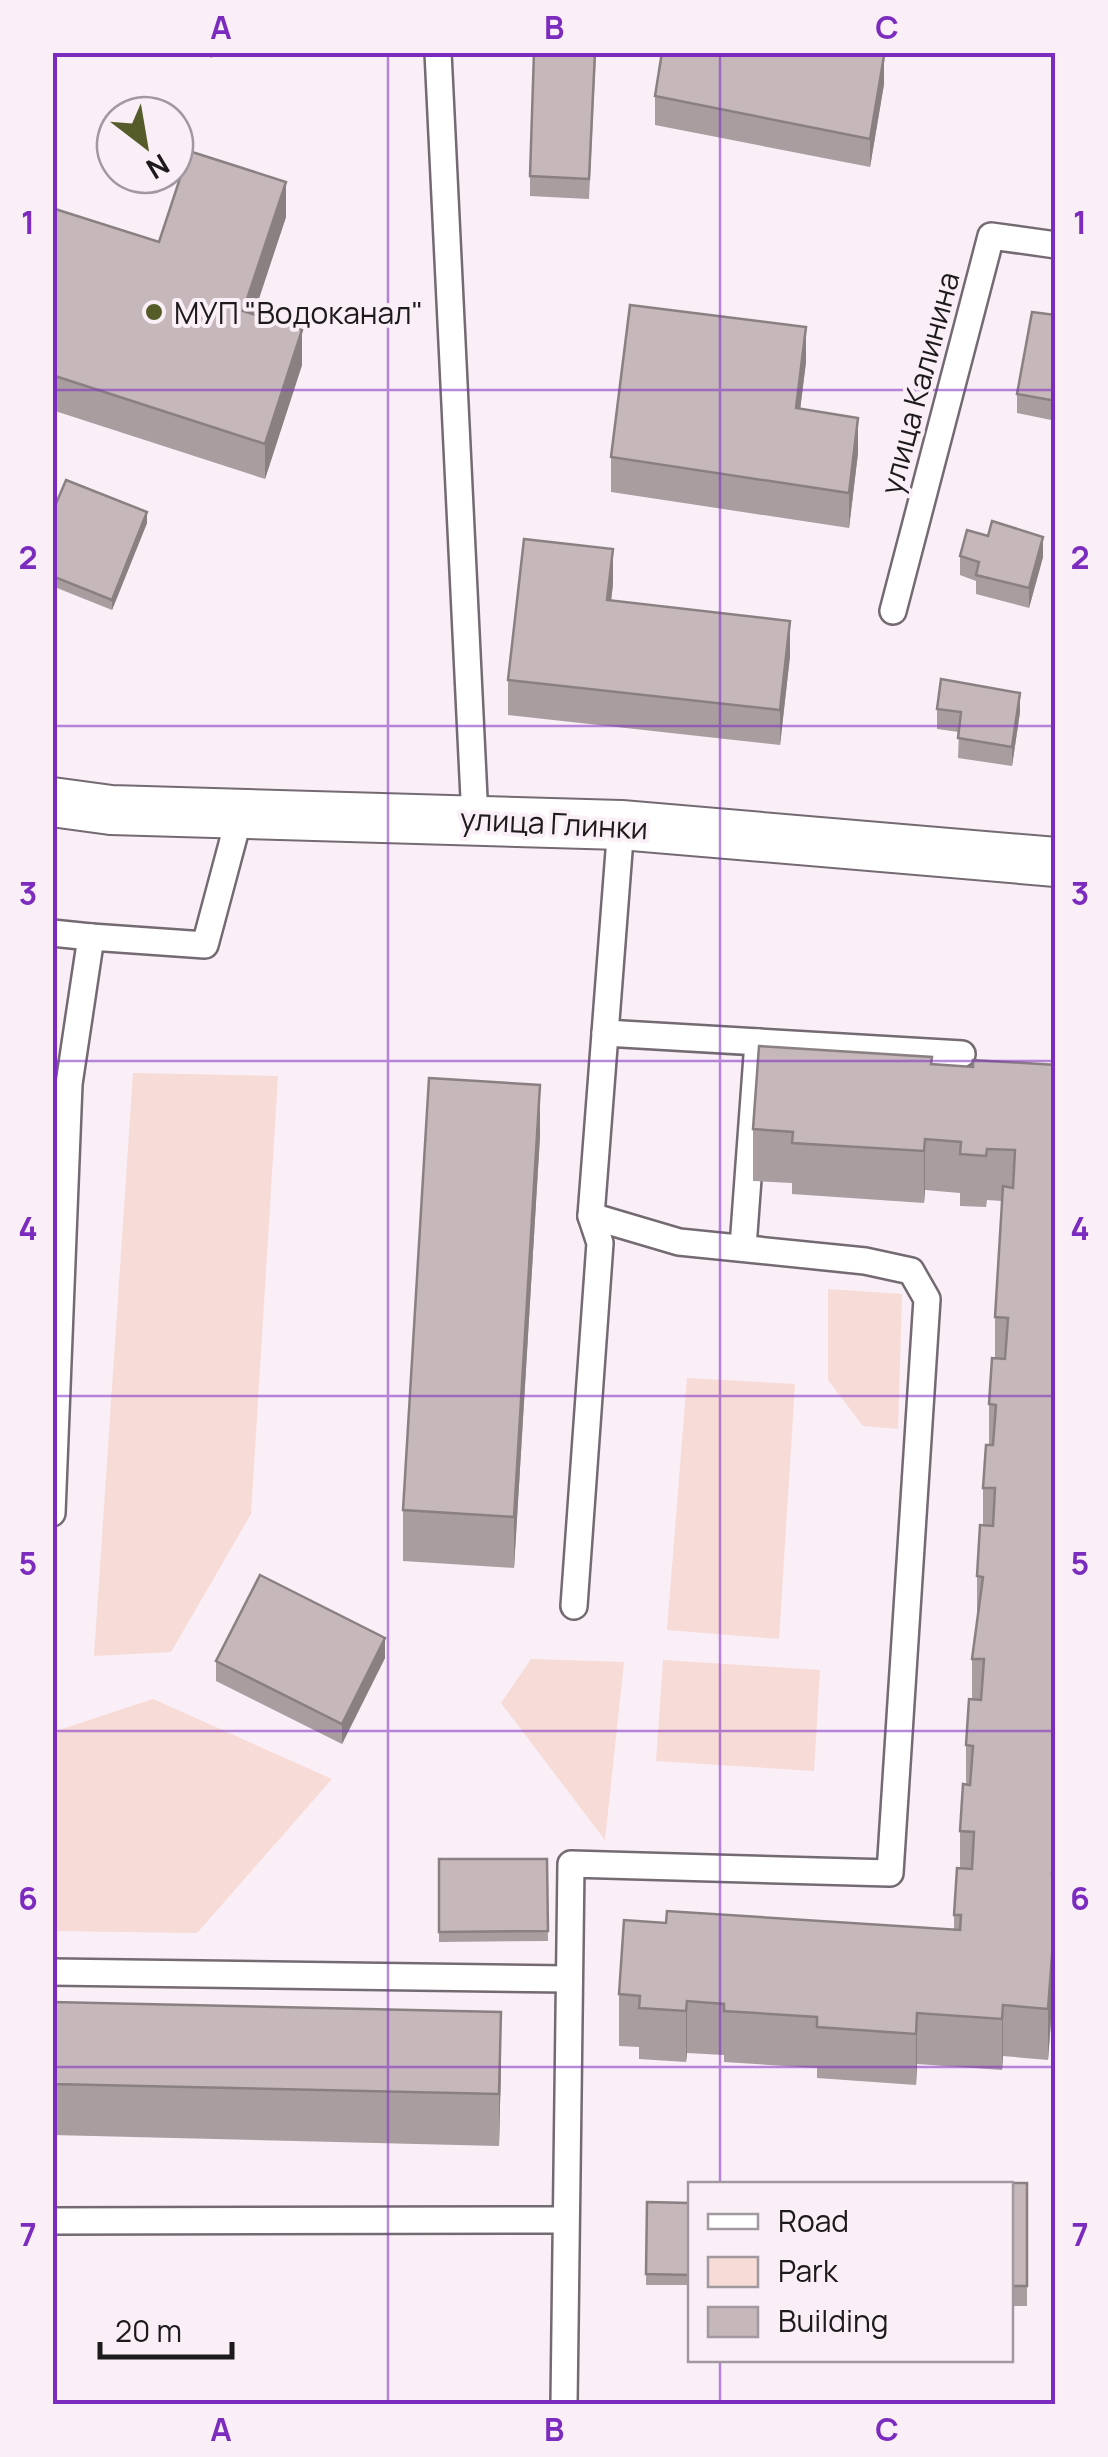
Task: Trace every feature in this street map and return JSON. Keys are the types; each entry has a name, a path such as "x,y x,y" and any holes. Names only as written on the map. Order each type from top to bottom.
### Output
{"street":[{"name":"улица Глинки","path":"52,802 110,810 621,825 1056,862"}],"lane":[{"path":"438,52 474,819"},
{"name":"улица Калинина","path":"892,610 991,236 1056,245"},
{"path":"52,933 205,945 240,814"},
{"path":"574,1606 600,1243 591,1216 621,825"},
{"path":"52,1513 69,1084 91,937"},
{"path":"605,1033 962,1054"},
{"path":"743,1247 758,1042"},
{"path":"564,2404 571,1864 890,1872 927,1299 911,1271 865,1261 679,1242 591,1216"},
{"path":"52,1972 567,1980"},
{"path":"52,2221 565,2220"}],"green space":[{"path":"133,1073 278,1076 251,1514 171,1652 94,1656"},
{"path":"828,1289 902,1294 898,1429 863,1426 828,1380"},
{"path":"687,1378 795,1384 779,1639 667,1630"},
{"path":"531,1659 624,1662 605,1840 501,1703"},
{"path":"663,1660 820,1670 814,1771 656,1761"},
{"path":"153,1699 332,1779 197,1933 53,1931 53,1732"}],"building":[{"path":"534,52 595,52 589,179 530,176"},
{"path":"662,52 867,52 884,56 870,139 655,96"},
{"name":"МУП \"Водоканал\"","path":"195,153 286,182 243,311 302,330 265,444 52,375 52,208 159,242 174,195 195,195"},
{"path":"630,305 806,327 796,408 858,418 849,493 611,457"},
{"path":"1032,312 1056,315 1056,401 1017,394"},
{"path":"66,480 147,512 112,600 52,576 52,513"},
{"path":"992,521 1043,537 1029,588 976,575 979,562 960,556 967,530 988,536"},
{"path":"524,539 613,549 607,600 790,621 780,710 508,680"},
{"path":"941,679 1020,693 1012,747 958,738 961,712 937,709"},
{"path":"759,1046 932,1057 931,1064 973,1067 973,1060 1056,1065 1056,1839 1052,1874 1056,1874 1056,1902 1048,2009 1003,2005 1002,2019 917,2013 916,2034 817,2027 817,2017 724,2011 724,2004 687,2001 686,2011 639,2008 640,1996 619,1994 624,1920 666,1923 667,1911 960,1930 961,1915 954,1915 957,1868 972,1869 974,1832 960,1831 963,1784 970,1785 973,1746 966,1745 969,1699 981,1700 984,1659 972,1659 983,1577 977,1576 980,1525 993,1526 995,1488 983,1488 986,1445 993,1445 996,1405 989,1404 992,1358 1005,1359 1008,1318 995,1317 1003,1186 1013,1188 1015,1150 987,1149 986,1156 960,1154 961,1142 925,1139 924,1151 792,1143 793,1132 753,1129"},
{"path":"429,1078 540,1085 514,1517 403,1510"},
{"path":"260,1575 385,1638 342,1724 216,1661"},
{"path":"439,1859 547,1859 548,1931 439,1932"},
{"path":"52,2002 501,2012 499,2094 52,2084"},
{"path":"1013,2183 1027,2183 1027,2286 1013,2286"},
{"path":"647,2202 688,2203 688,2275 646,2274"}],"place":[{"name":"МУП \"Водоканал\"","path":"154,312"}]}
